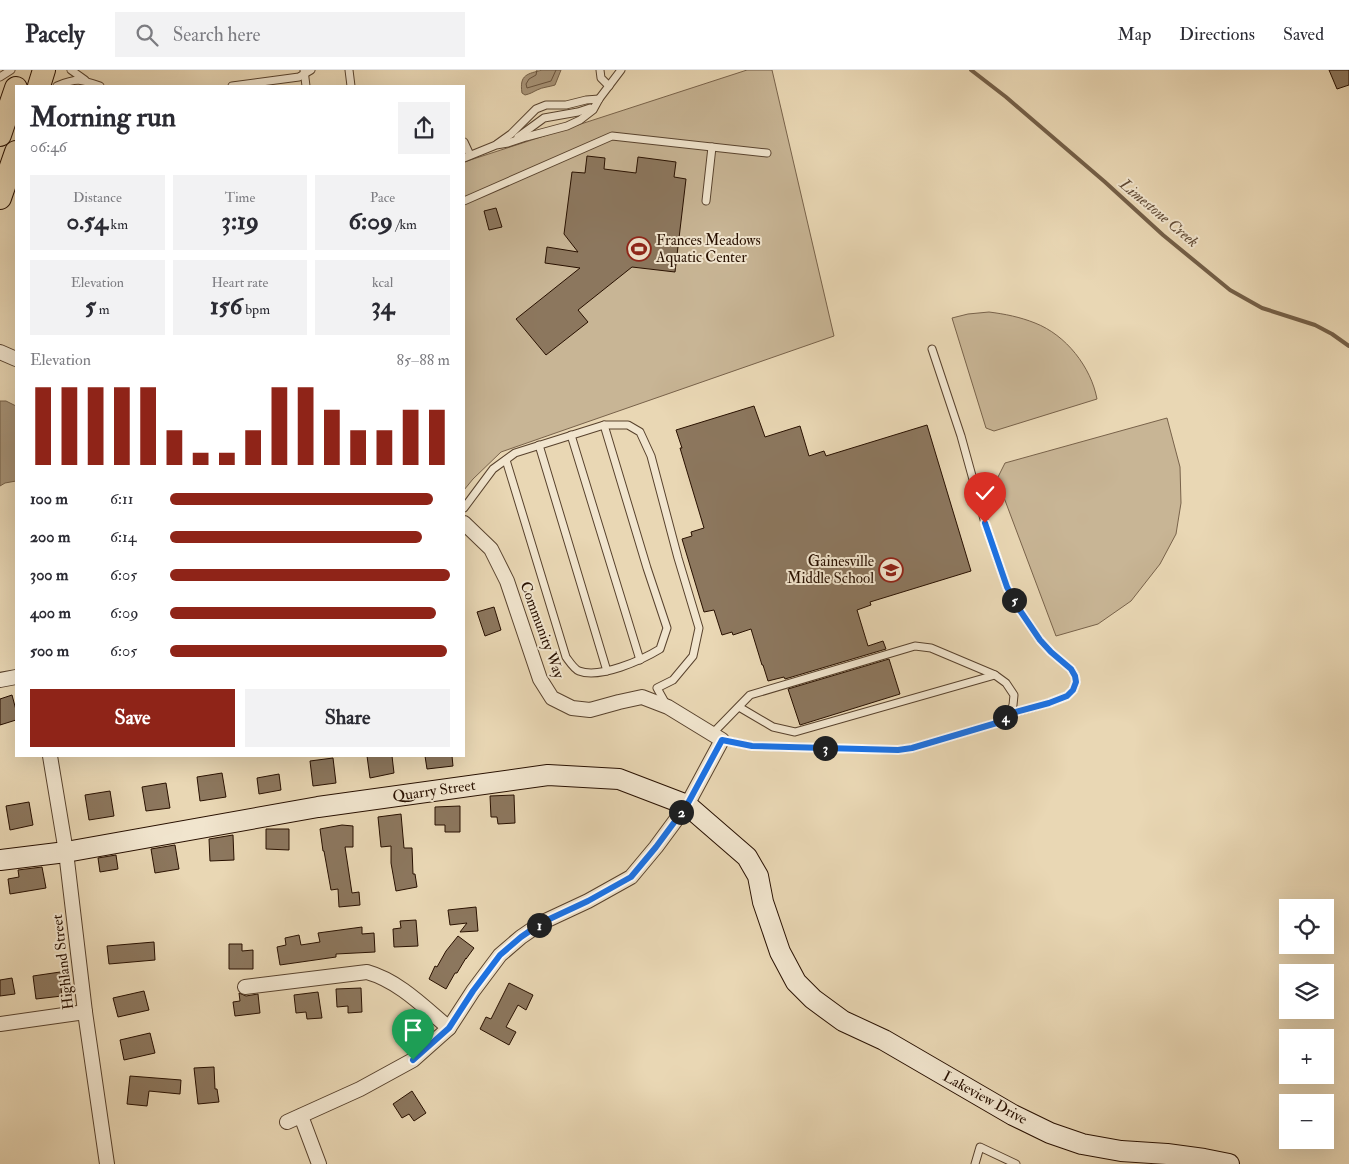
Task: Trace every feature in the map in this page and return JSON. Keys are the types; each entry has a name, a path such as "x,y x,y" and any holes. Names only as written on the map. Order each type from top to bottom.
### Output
{"main road":[{"path":"18,85 22,70"},
{"path":"39,85 44,70"},
{"path":"0,135 15,93"},
{"path":"0,198 15,155"}],"street":[{"path":"0,352 15,359"},
{"name":"Community Way","path":"465,524 491,549 503,573 540,679 552,698 572,708 590,710 642,697 668,707 717,737"},
{"path":"0,680 15,677"},
{"path":"287,1122 360,1089 413,1060 449,1028 473,991 500,955 521,937 543,922 588,901 631,877 687,805 717,737"},
{"name":"Highland Street","path":"50,757 66,852 85,1012 107,1164"},
{"name":"Quarry Street","path":"0,860 66,852 318,807 548,774 619,779 687,805 747,856 758,876 763,902 780,952"},
{"name":"Lakeview Drive","path":"780,952 796,982 812,999 843,1021 884,1040 1013,1114 1050,1133 1082,1144 1121,1151 1167,1154 1229,1164"},
{"path":"245,987 367,972 393,982 449,1028"},
{"path":"0,1024 85,1012"},
{"path":"301,1116 320,1164"}],"lane":[{"path":"0,77 11,70"},
{"path":"71,70 88,82"},
{"path":"349,70 351,85"},
{"path":"600,70 601,78 609,86"},
{"path":"467,156 496,145 512,142 573,123 593,110 621,70"},
{"path":"239,85 299,77 306,71"},
{"path":"306,71 306,85"},
{"path":"60,85 73,80 97,85"},
{"path":"512,142 544,118 590,109 600,99"},
{"path":"496,145 511,134 536,109 546,105 566,105 600,99"},
{"path":"465,202 612,136 767,153"},
{"path":"706,201 712,147"},
{"path":"932,349 961,436 985,523 1007,587 1040,640 1071,669 1075,676 1076,682 1073,690 1067,696 1008,714"},
{"path":"506,460 566,657 578,670 599,673 640,660 660,649 667,628 604,425"},
{"path":"465,507 494,469 515,453 604,425 628,425 640,432 652,456 678,558 699,628 692,656 672,680 657,688 668,707"},
{"path":"571,435 640,660"},
{"path":"539,445 607,670"},
{"path":"915,646 931,648 995,675 1006,683 1014,695 1013,706 1008,714 1000,722 912,748 898,750 752,746 717,737 738,707 750,695 915,646"},
{"path":"738,707 773,727 795,732 995,675"},
{"path":"975,1164 980,1147 1016,1164"}],"shaded area":[{"name":"Frances Meadows Aquatic Center","path":"747,70 772,70 834,336 501,452 465,489 465,162"},
{"path":"989,312 1029,321 1057,335 1083,364 1094,387 1097,399 994,431 986,428 952,318"},
{"path":"1167,418 1180,467 1181,503 1176,534 1160,564 1131,601 1098,624 1056,636 997,479 1005,463"}],"water":[{"path":"542,70 561,70 555,85 542,88 527,95 522,93 523,78"},
{"path":"0,401 6,401 15,406 15,481 0,486"}],"building":[{"path":"1329,70 1349,70 1349,85 1337,89"},
{"name":"Frances Meadows Aquatic Center","path":"587,156 605,158 604,169 636,173 638,157 676,162 674,177 686,179 675,272 632,267 578,310 588,322 546,355 516,319 580,268 545,263 547,247 578,252 564,234 572,172 585,173"},
{"path":"496,208 502,227 489,230 484,211"},
{"name":"Gainesville Middle School","path":"754,406 765,437 800,426 809,456 824,451 826,456 927,425 971,571 870,602 871,605 857,610 868,646 883,641 886,649 785,679 784,677 768,681 751,629 733,635 732,632 722,635 714,610 704,612 682,539 692,536 691,532 704,528 676,430"},
{"path":"494,607 501,630 485,636 477,612"},
{"path":"889,659 900,694 800,725 788,689"},
{"path":"12,695 15,706 15,720 0,725 0,699"},
{"path":"367,757 392,757 394,773 370,778"},
{"path":"425,757 452,757 453,766 427,769"},
{"path":"333,758 336,783 313,786 310,761"},
{"path":"222,773 226,797 200,801 197,777"},
{"path":"279,774 281,790 259,794 257,778"},
{"path":"166,783 170,808 146,811 142,787"},
{"path":"110,791 114,816 89,820 85,795"},
{"path":"514,795 515,823 498,824 497,817 491,817 490,796"},
{"path":"29,802 33,825 10,830 6,806"},
{"path":"460,806 460,832 445,832 445,825 435,825 435,807"},
{"path":"401,814 404,848 412,848 413,874 415,874 417,887 396,891 391,863 391,846 381,847 378,817"},
{"path":"342,825 353,826 353,847 345,847 352,893 359,892 360,905 339,907 338,889 331,890 320,829"},
{"path":"266,829 289,829 289,850 266,849"},
{"path":"233,835 234,860 210,861 209,839"},
{"path":"175,845 179,869 155,873 151,849"},
{"path":"116,855 118,869 100,872 98,858"},
{"path":"42,867 46,888 10,894 8,879 19,877 18,870"},
{"path":"476,907 478,931 460,932 467,923 450,925 448,910"},
{"path":"416,920 418,946 394,947 393,929 401,928 400,921"},
{"path":"362,927 362,934 374,933 375,952 336,954 336,957 280,965 277,947 286,945 285,938 299,935 301,945 320,942 318,933"},
{"path":"458,936 474,948 457,973 455,973 446,989 429,979 435,966 437,967 446,951"},
{"path":"154,942 155,960 109,964 107,946"},
{"path":"229,944 242,944 242,951 253,950 253,969 229,969"},
{"path":"67,971 70,986 61,988 62,996 36,999 33,976"},
{"path":"12,978 15,994 0,996 0,980"},
{"path":"509,983 533,995 526,1010 518,1005 506,1027 516,1032 509,1045 480,1029 486,1017 491,1019"},
{"path":"361,988 362,1012 348,1013 348,1006 337,1007 336,989"},
{"path":"144,991 149,1010 118,1017 113,998"},
{"path":"318,992 322,1018 307,1019 306,1012 296,1013 294,995"},
{"path":"239,993 246,996 258,994 260,1013 235,1016 233,1002 240,1001"},
{"path":"150,1033 155,1053 124,1060 120,1040"},
{"path":"214,1067 215,1089 217,1089 219,1102 198,1104 194,1068"},
{"path":"130,1076 181,1080 180,1094 149,1091 147,1106 127,1104"},
{"path":"412,1091 426,1113 414,1121 409,1114 402,1118 393,1104"}],"waterway":[{"name":"Limestone Creek","path":"971,70 1006,97 1105,182 1163,235 1230,290 1262,308 1315,325 1349,346"}],"place":[{"name":"Frances Meadows Aquatic Center","path":"639,249"},
{"name":"Gainesville Middle School","path":"891,570"}],"route":[{"path":"413,1060 449,1028 473,991 500,955 521,937 543,922 588,901 631,877 687,805 722,740 752,746 898,750 912,748 1000,722 1008,714 1067,696 1073,690 1076,682 1075,676 1071,669 1040,640 1019,609 1007,587 985,523"}]}
